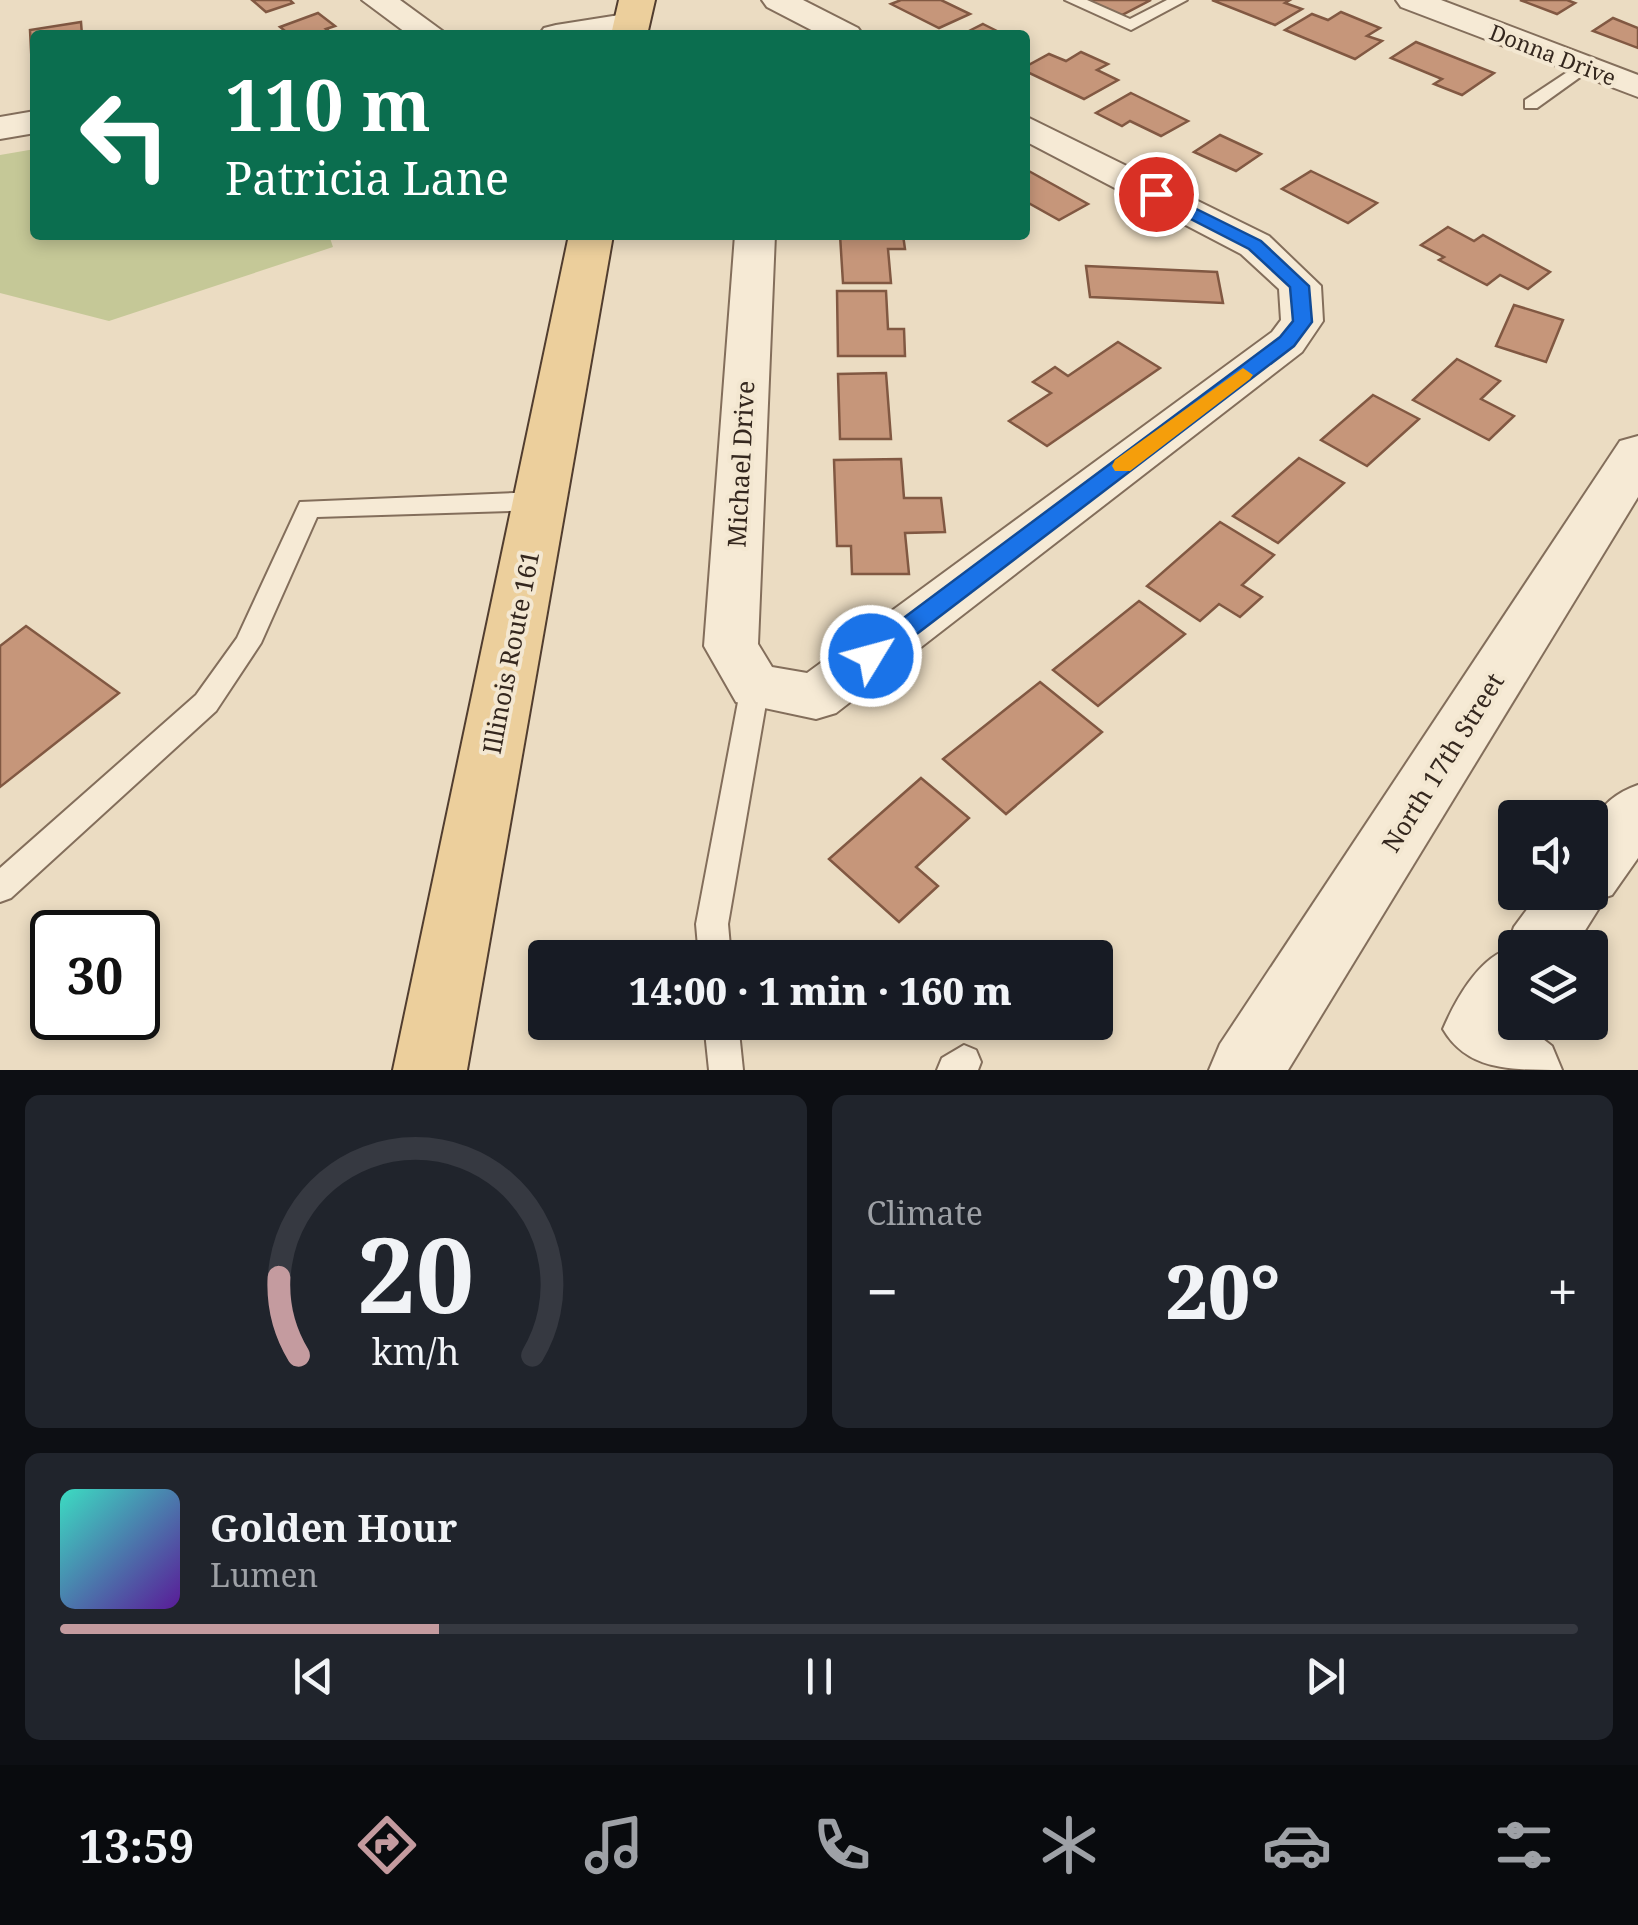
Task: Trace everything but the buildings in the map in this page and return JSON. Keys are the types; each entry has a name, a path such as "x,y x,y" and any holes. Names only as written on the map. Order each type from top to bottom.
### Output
{"main road":[{"name":"Illinois Route 161","path":"430,1070 589,240"}],"street":[{"path":"378,0 423,30"},
{"path":"768,30 770,0"},
{"path":"778,0 836,30"},
{"name":"Donna Drive","path":"1412,0 1638,87"},
{"path":"580,30 633,19"},
{"path":"0,128 30,123"},
{"path":"755,686 816,697 1287,342 1302,322 1300,286 1255,245 1030,130"},
{"name":"Michael Drive","path":"754,240 731,646 755,686"},
{"name":"North 17th Street","path":"1246,1070 1638,454"},
{"path":"1608,852 1638,811"},
{"path":"1498,999 1476,1029 1528,1070"}],"lane":[{"path":"1073,0 1130,24 1179,0"},
{"path":"1531,104 1584,66"},
{"path":"0,888 206,703 248,643 310,508 539,501"},
{"path":"713,940 712,924 755,686"},
{"path":"723,1040 726,1070"}],"green space":[{"path":"30,150 30,240 331,240 333,247 109,321 0,293 0,155"}],"slow traffic":[{"path":"1123,466 1243,375"}],"route":[{"path":"871,656 1287,342 1302,322 1300,286 1255,245 1156,194"}]}
